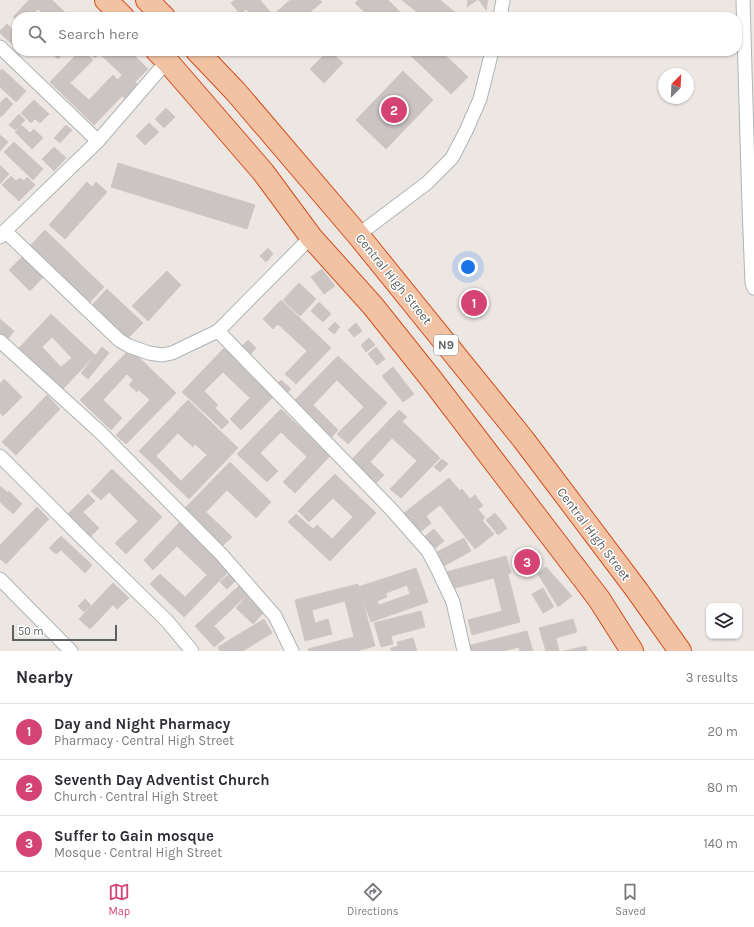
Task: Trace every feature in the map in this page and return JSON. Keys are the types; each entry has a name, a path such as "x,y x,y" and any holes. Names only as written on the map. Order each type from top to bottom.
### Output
{"highway":[{"path":"106,0 118,12"},
{"path":"147,0 159,12"},
{"name":"N9","path":"162,56 263,172 310,237 373,306 432,380 599,599 632,651"},
{"name":"Central High Street","path":"202,56 236,92 358,235 523,439 636,589 680,651"}],"street":[{"path":"501,12 503,0"},
{"path":"743,0 749,206 752,283 754,288"},
{"path":"0,47 98,141"},
{"path":"162,56 98,141 3,234 116,337 129,346 148,353 162,355 172,353 218,331 310,237"},
{"path":"358,235 427,183 452,158 480,99 491,56"},
{"path":"218,331 390,508 428,551 453,602 464,651"},
{"path":"0,341 100,432 221,554 276,616 292,651"},
{"path":"0,456 167,621 192,651"},
{"path":"0,579 71,651"}],"building":[{"path":"29,0 52,0 65,12 41,12 38,9 35,12 18,12"},
{"path":"235,0 260,0 270,12 249,12 246,9 242,12 238,12 231,3"},
{"path":"290,0 320,0 322,2 310,12 276,12"},
{"path":"358,0 388,0 400,12 365,12 355,3"},
{"path":"402,0 440,0 455,12 417,12"},
{"path":"468,0 477,0 467,7"},
{"path":"479,0 488,0 486,10"},
{"path":"7,24 12,29 12,44 0,33 0,31"},
{"path":"75,56 89,56 93,60 70,83 89,100 113,75 118,80 122,75 102,56 135,56 148,69 135,82 140,87 127,100 122,96 94,125 50,82"},
{"path":"323,56 335,56 343,63 324,83 310,69"},
{"path":"411,56 446,56 468,77 451,94"},
{"path":"2,69 26,91 16,102 0,87 0,71"},
{"path":"403,71 433,100 386,149 356,120"},
{"path":"6,97 13,104 1,117 0,103"},
{"path":"34,100 49,114 40,123 35,119 31,123 21,113"},
{"path":"166,108 175,117 164,128 155,119"},
{"path":"19,114 25,120 15,130 9,125"},
{"path":"149,123 159,132 145,145 136,136"},
{"path":"21,125 30,133 34,129 43,138 32,149 15,132"},
{"path":"66,125 72,130 60,143 54,138"},
{"path":"0,135 8,142 0,151"},
{"path":"14,142 43,169 33,180 4,152"},
{"path":"54,147 66,158 54,171 42,159"},
{"path":"118,163 255,205 247,229 111,187"},
{"path":"0,165 9,174 0,184"},
{"path":"11,176 16,181 20,178 24,181 27,177 35,185 19,201 2,185"},
{"path":"87,182 92,187 96,182 107,192 65,239 49,225"},
{"path":"45,230 104,287 89,303 30,246"},
{"path":"268,248 273,254 266,262 260,256"},
{"path":"23,256 43,277 30,291 9,270"},
{"path":"322,269 335,286 324,294 311,277"},
{"path":"167,271 181,285 148,321 132,306"},
{"path":"299,283 316,299 300,316 283,300"},
{"path":"107,289 143,323 127,339 92,305"},
{"path":"281,300 331,348 296,384 285,374 307,351 278,324 273,329 263,319"},
{"path":"319,302 331,314 323,322 311,311"},
{"path":"51,314 95,355 63,389 19,348","holes":["52,337 72,358 61,367 42,347"]},
{"path":"0,319 14,331 7,340 0,334"},
{"path":"335,322 340,327 334,334 328,329"},
{"path":"356,323 362,331 354,337 348,330"},
{"path":"369,338 375,345 366,352 361,345"},
{"path":"248,340 256,348 248,357 239,349"},
{"path":"226,346 276,394 241,430 230,419 250,398 223,372 204,391 218,405 215,408 229,422 222,429 182,392"},
{"path":"102,347 109,353 88,379 81,373"},
{"path":"376,347 385,359 377,365 368,354"},
{"path":"130,349 176,393 126,444 116,435 150,400 139,390 137,392 129,385 133,380 127,374 103,400 122,418 111,430 80,400"},
{"path":"338,356 387,403 348,444 337,434 364,407 337,380 313,405 338,430 329,440 291,404"},
{"path":"393,367 414,394 403,402 382,376"},
{"path":"4,379 22,397 3,416 0,413 0,384"},
{"path":"281,380 291,389 286,394 276,385"},
{"path":"47,395 60,409 16,455 2,442"},
{"path":"188,400 238,448 189,499 139,451","holes":["178,433 193,447 195,444 207,455 181,481 156,456"]},
{"path":"281,409 330,456 295,493 283,482 307,457 281,432 260,453 278,471 267,482 237,454"},
{"path":"399,410 407,417 402,421 440,458 401,498 390,489 417,461 392,438 370,462 384,475 375,484 351,460"},
{"path":"442,459 448,464 440,472 434,467"},
{"path":"230,462 271,502 256,518 227,490 206,512 232,537 220,548 182,511"},
{"path":"112,469 162,517 126,554 115,543 138,521 109,492 101,500 91,491"},
{"path":"335,474 376,513 330,561 288,522 296,514 313,529 317,525 332,539 353,517 333,498 309,522 298,511"},
{"path":"449,478 460,491 462,489 470,499 475,495 483,506 478,509 485,518 482,520 494,534 475,549 440,505 426,516 431,523 419,533 404,513"},
{"path":"0,486 8,493 9,491 22,504 13,514 0,502"},
{"path":"88,494 95,501 83,512 99,528 89,538 67,515"},
{"path":"37,507 49,519 6,564 0,559 0,545"},
{"path":"495,513 507,528 498,535 486,520"},
{"path":"180,522 230,570 184,617 150,584 160,574 185,597 207,575 177,546 153,570 144,560"},
{"path":"434,529 444,541 433,550 423,538"},
{"path":"61,536 92,565 85,573 61,550 56,554 49,548"},
{"path":"464,538 471,551 444,566 437,552"},
{"path":"529,552 537,564 524,572 517,559"},
{"path":"506,556 511,573 508,574 520,622 472,635 468,620 502,611 494,578 451,589 446,572"},
{"path":"546,567 572,596 558,607 538,574"},
{"path":"416,568 428,602 371,622 358,587","holes":["407,585 410,594 379,605 377,601 387,597 386,593"]},
{"path":"231,572 237,579 227,589 220,582"},
{"path":"113,583 129,598 117,609 113,605 90,629 79,619"},
{"path":"358,584 375,646 356,651 308,651 308,649 354,637 345,601 312,610 315,623 328,619 332,634 305,641 295,600"},
{"path":"240,585 248,594 214,626 225,638 214,647 195,626"},
{"path":"543,588 554,607 543,613 532,594"},
{"path":"250,593 267,609 253,624 236,608"},
{"path":"85,599 91,605 84,612 78,606"},
{"path":"421,611 425,627 391,636 393,644 381,647 374,623"},
{"path":"264,619 272,633 243,651 220,651 218,647"},
{"path":"573,619 577,632 556,638 559,651 546,651 539,628"},
{"path":"527,631 533,651 520,651 519,647 504,651 469,651 467,646"},
{"path":"413,638 417,651 391,651 391,648 398,646 397,642"},
{"path":"586,646 587,651 564,651"}],"place":[{"name":"Seventh Day Adventist Church","path":"394,110"},
{"name":"Day and Night Pharmacy","path":"474,303"},
{"name":"Suffer to Gain mosque","path":"527,562"}]}
